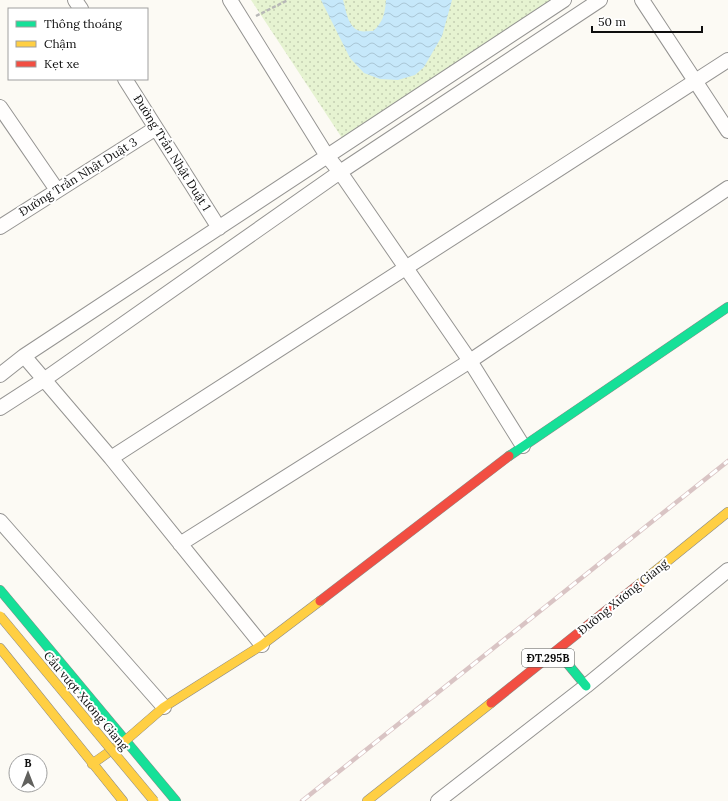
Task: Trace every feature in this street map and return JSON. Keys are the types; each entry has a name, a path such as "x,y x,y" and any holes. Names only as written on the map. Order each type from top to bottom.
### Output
{"street":[{"path":"230,0 327,156 340,172 470,361 523,446"},
{"path":"0,375 24,356 564,0"},
{"path":"0,408 45,379 340,172 600,0"},
{"path":"642,0 728,131"},
{"path":"111,458 728,60"},
{"name":"Đường Trần Nhật Duật 1","path":"126,80 219,228"},
{"path":"0,107 57,190"},
{"name":"Đường Trần Nhật Duật 3","path":"0,227 156,128"},
{"path":"180,544 470,361 728,188"},
{"path":"92,764 126,740 164,707 262,645 523,446 728,307"},
{"path":"24,356 111,458 262,645"},
{"name":"Đường Xương Giang","path":"367,801 557,651 728,512"},
{"path":"0,522 164,707"},
{"path":"438,801 586,686 728,570"},
{"path":"0,590 176,801"},
{"name":"Cầu vượt Xương Giang","path":"0,616 154,801"},
{"path":"0,648 123,801"},
{"path":"557,651 586,686"}],"path":[{"path":"244,22 288,0"}],"green space":[{"path":"251,0 572,0 357,142 342,138"}],"water":[{"path":"321,0 343,0 350,23 360,31 373,31 381,21 386,0 452,0 442,36 424,67 415,75 398,80 380,79 364,73 350,58"}],"railway":[{"path":"302,801 728,461"}],"traffic: fast":[{"path":"509,456 728,307"},
{"path":"0,590 176,801"},
{"path":"557,651 586,686"}],"traffic: slow":[{"path":"638,585 728,512"},
{"path":"92,764 126,740 164,707 262,645 320,601"},
{"path":"0,616 154,801"},
{"path":"0,648 123,801"},
{"path":"367,801 491,703"}],"traffic: jam":[{"path":"320,601 509,456"},
{"path":"491,703 638,585"}]}
